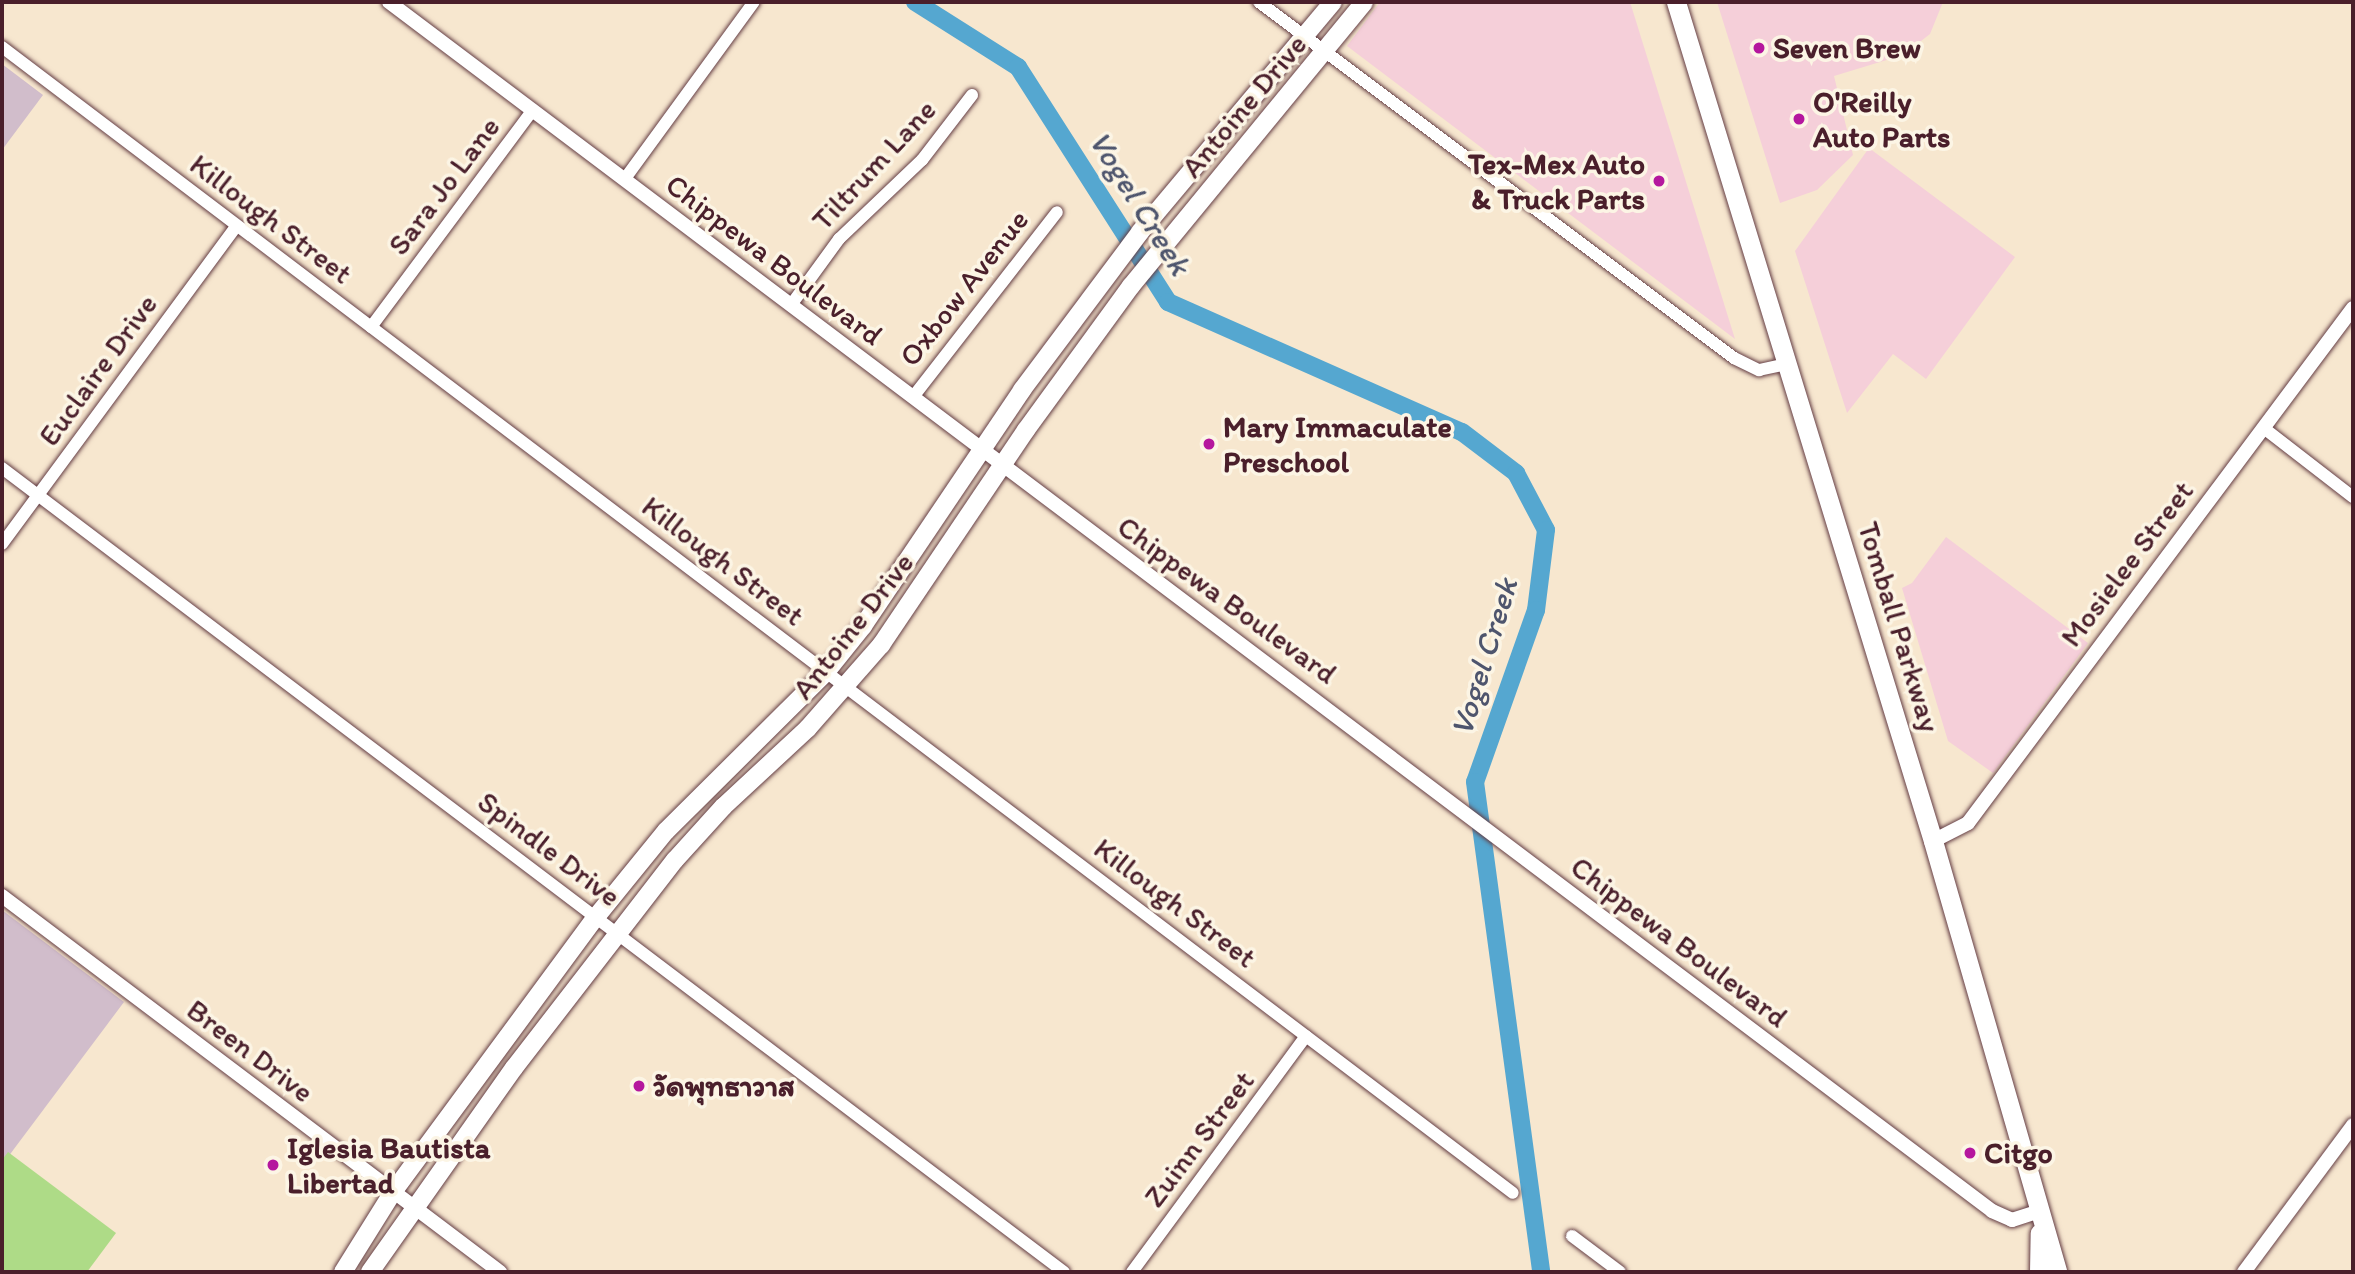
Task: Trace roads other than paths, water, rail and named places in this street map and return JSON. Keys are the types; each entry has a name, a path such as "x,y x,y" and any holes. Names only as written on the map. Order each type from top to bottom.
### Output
{"main road":[{"name":"Antoine Drive","path":"343,1272 393,1192 596,917 706,789 826,672 900,577 984,450 1115,265 1333,2"},
{"name":"Antoine Drive","path":"370,1272 514,1068 616,933 723,807 846,688 930,577 1002,465 1131,286 1326,52 1364,2"},
{"name":"Tomball Parkway","path":"1676,2 1933,841 2057,1272"},
{"path":"1207,151 1227,170"},
{"path":"1068,329 1088,344"},
{"path":"706,789 723,807"},
{"path":"495,1054 514,1068"},
{"path":"2039,1272 2040,1214"}],"street":[{"name":"Chippewa Boulevard","path":"389,2 1992,1211 2011,1220 2040,1214"},
{"path":"624,180 754,2"},
{"path":"1259,2 1734,358 1759,370 1787,364"},
{"name":"Killough Street","path":"2,47 1513,1193"},
{"name":"Tiltrum Lane","path":"791,305 839,239 865,209 922,160 972,95"},
{"name":"Sara Jo Lane","path":"371,327 533,110"},
{"name":"Oxbow Avenue","path":"912,397 1057,212"},
{"name":"Euclaire Drive","path":"2,544 236,227"},
{"name":"Mosielee Street","path":"1933,841 1968,823 2200,509 2265,429 2353,308"},
{"path":"2265,429 2353,497"},
{"name":"Spindle Drive","path":"2,468 1064,1272"},
{"name":"Breen Drive","path":"2,896 500,1272"},
{"name":"Zuinn Street","path":"1132,1272 1306,1036"},
{"path":"2244,1272 2353,1125"},
{"path":"1572,1236 1620,1272"}],"waterway":[{"name":"Vogel Creek","path":"915,2 1018,67 1168,302 1462,432 1516,473 1546,530 1536,610 1475,782 1541,1272"}],"place":[{"name":"Seven Brew","path":"1759,48"},
{"name":"O'Reilly Auto Parts","path":"1799,119"},
{"name":"Tex-Mex Auto & Truck Parts","path":"1659,181"},
{"name":"Mary Immaculate Preschool","path":"1209,444"},
{"name":"วัดพุทธาวาส","path":"639,1086"},
{"name":"Citgo","path":"1970,1153"},
{"name":"Iglesia Bautista Libertad","path":"273,1165"}]}
